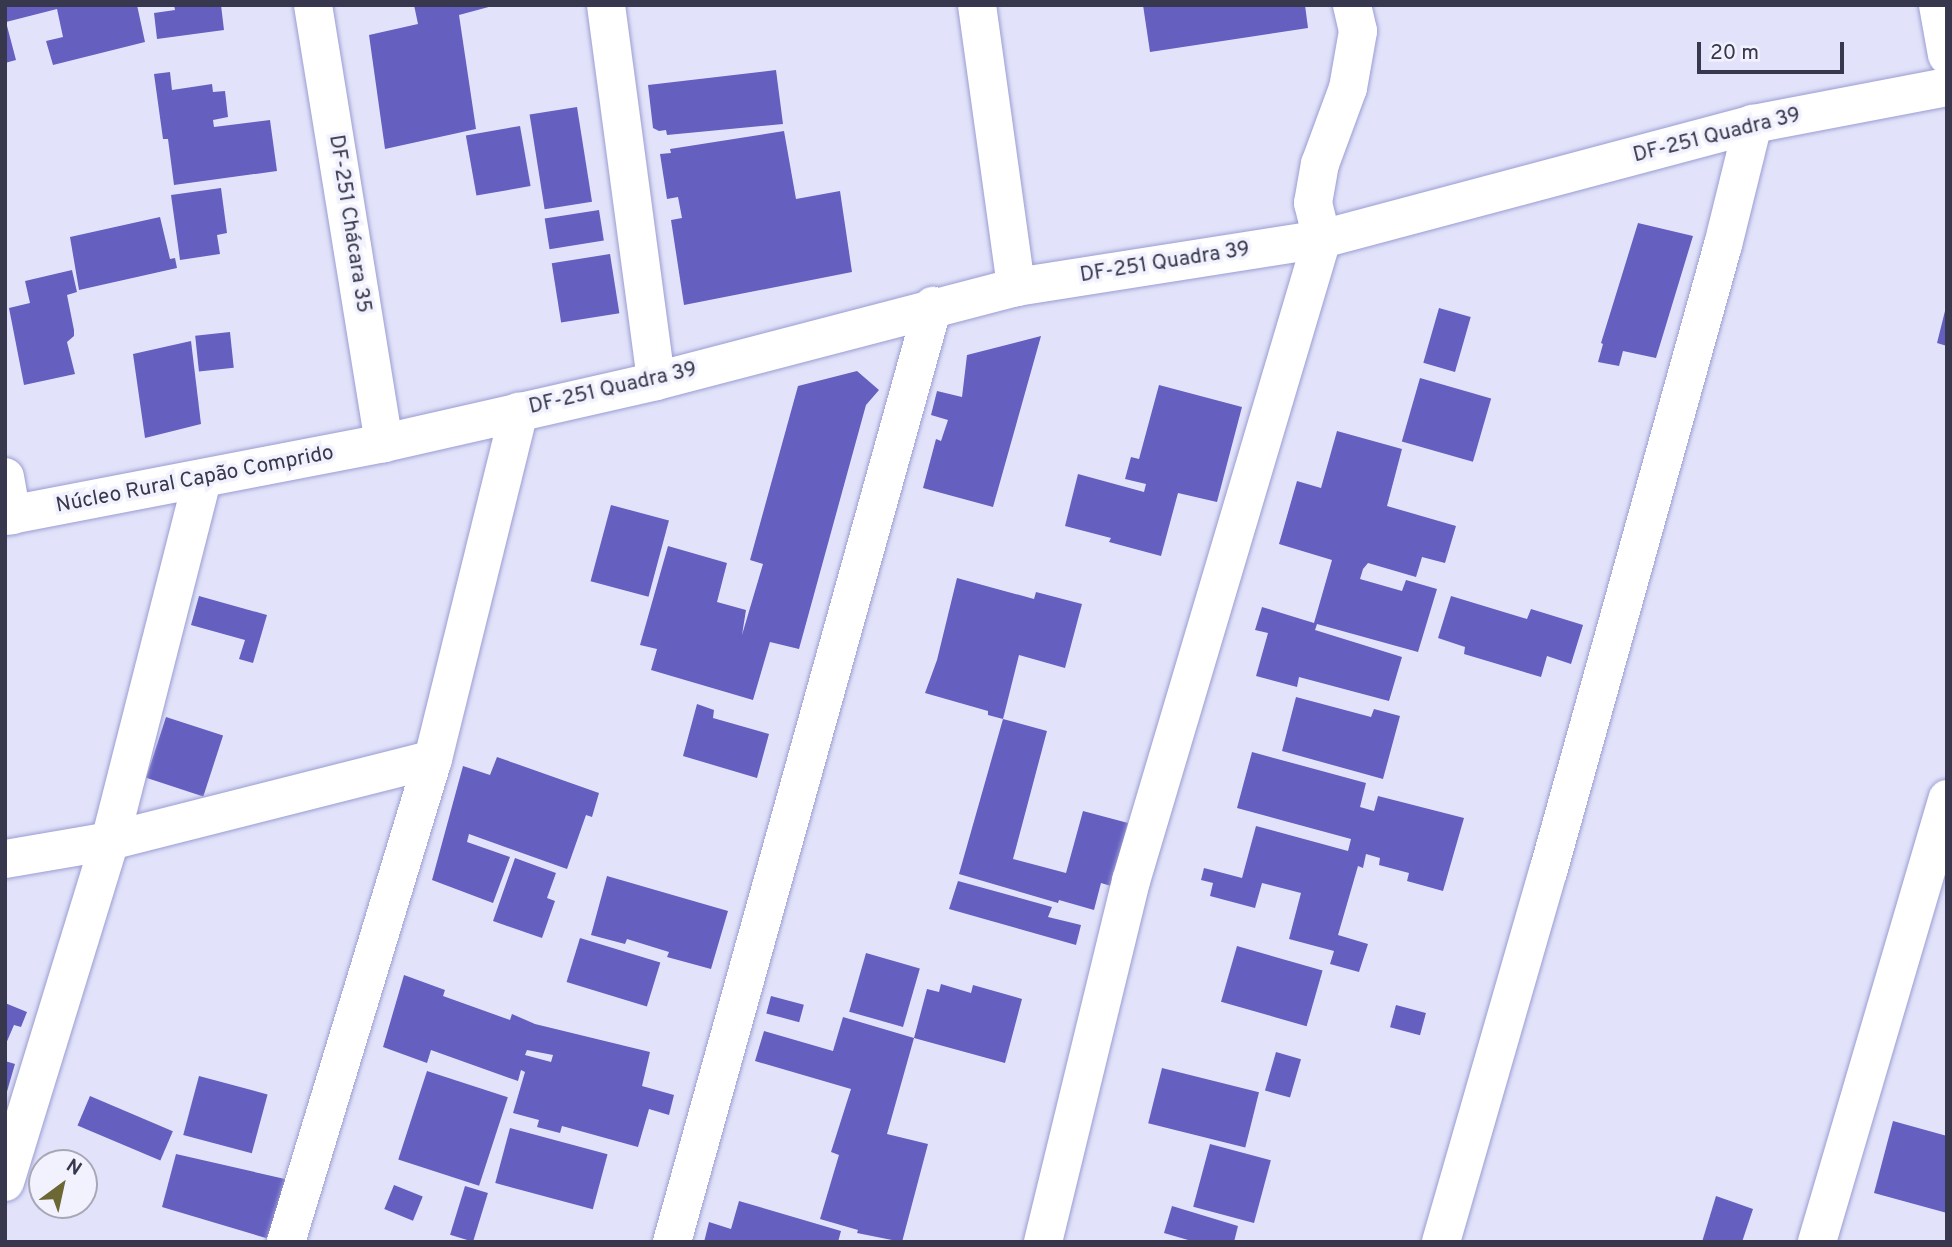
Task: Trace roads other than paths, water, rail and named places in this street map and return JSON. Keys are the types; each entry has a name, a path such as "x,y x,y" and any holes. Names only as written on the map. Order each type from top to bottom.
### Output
{"street":[{"name":"DF-251 Chácara 35","path":"313,5 384,443"},
{"path":"606,5 656,381"},
{"path":"977,5 1016,287"},
{"path":"1043,1242 1131,881 1322,239 1313,203 1320,164 1348,88 1358,31 1352,5"},
{"path":"1938,5 1947,55"},
{"name":"DF-251 Quadra 39","path":"384,443 656,381 933,306 1016,287 1322,239 1753,124 1947,87"},
{"path":"1441,1242 1556,845 1723,245 1753,124"},
{"path":"672,1242 933,306"},
{"path":"286,1242 433,759 519,411"},
{"name":"Núcleo Rural Capão Comprido","path":"9,515 384,443"},
{"path":"5,477 9,515"},
{"path":"5,1182 110,841 202,480"},
{"path":"5,859 110,841 433,759"},
{"path":"1817,1242 1947,799"}]}
